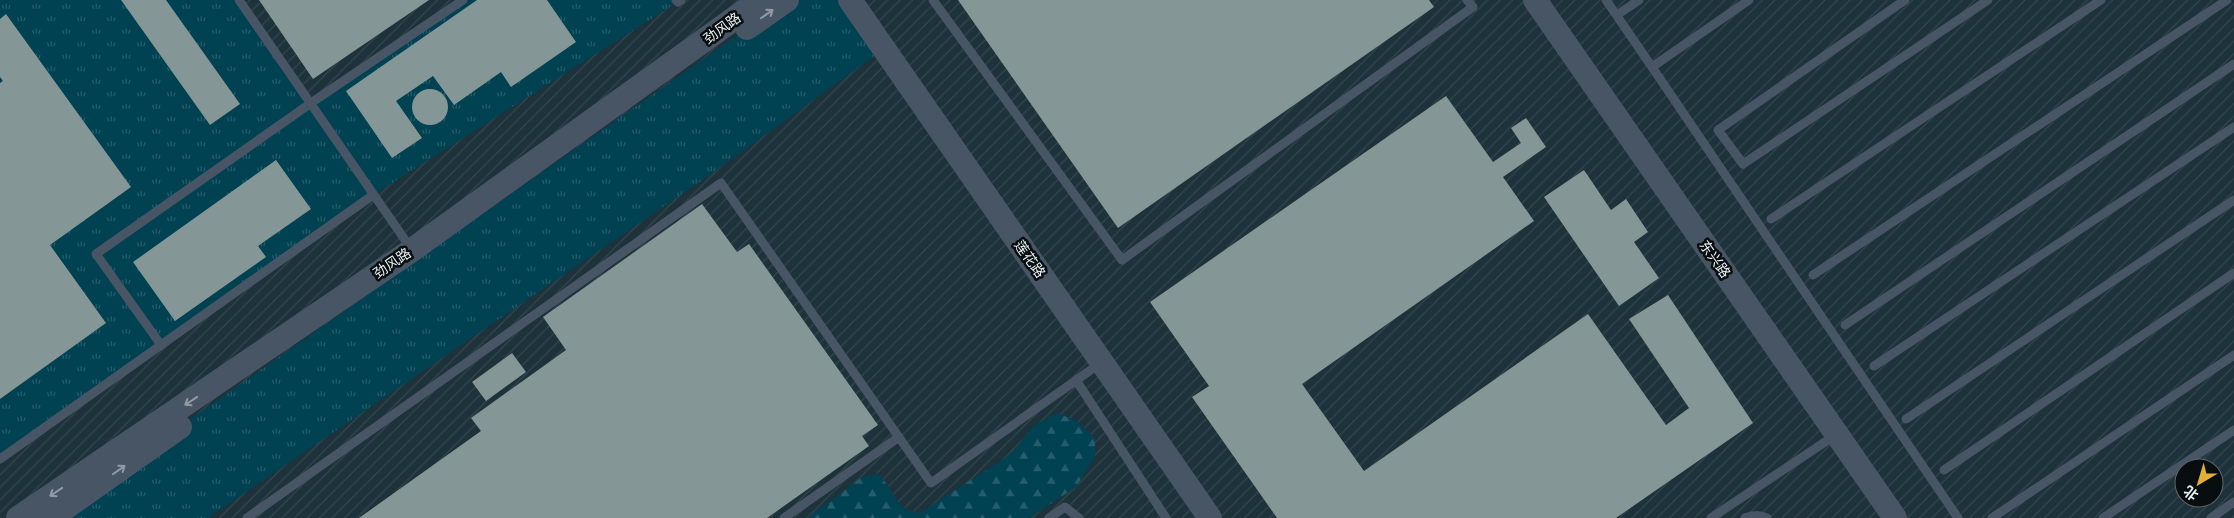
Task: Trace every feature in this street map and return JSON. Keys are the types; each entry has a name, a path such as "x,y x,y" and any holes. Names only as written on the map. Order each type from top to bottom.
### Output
{"street":[{"name":"劲风路","path":"18,518 412,250 760,0"},
{"name":"劲风路","path":"51,518 787,0"},
{"name":"莲花路","path":"850,0 1210,518"},
{"name":"东兴路","path":"1535,0 1895,518"}],"lane":[{"path":"240,0 412,250"},
{"path":"161,345 96,254 311,103 463,0"},
{"path":"676,0 678,2 681,0"},
{"path":"933,0 1122,260 1472,7 1467,0"},
{"path":"1606,0 1958,518"},
{"path":"1617,15 1638,0"},
{"path":"1652,67 1749,0"},
{"path":"1905,0 1718,130 1743,164 1988,0"},
{"path":"1771,219 2100,0"},
{"path":"1813,275 2226,0"},
{"path":"1845,325 2234,64"},
{"path":"1874,366 2234,128"},
{"path":"247,518 721,183 931,483 1102,362"},
{"path":"0,460 374,195"},
{"path":"1906,419 2234,200"},
{"path":"1944,470 2234,273"},
{"path":"1992,518 2234,355"},
{"path":"1076,380 1166,518"},
{"path":"2103,518 2234,430"},
{"path":"1711,518 1837,434"},
{"path":"784,518 899,438"},
{"path":"2211,518 2234,502"},
{"path":"1049,518 1065,507 1079,518"},
{"path":"1744,518 1751,515 1767,518"}],"shaded area":[{"path":"0,0 2234,0 2234,518 0,518"}],"green space":[{"path":"0,0 239,0 311,103 463,0 681,0 373,195 0,459"},
{"path":"787,0 850,0 884,49 714,172 208,518 50,518"},
{"path":"1057,413 1077,421 1095,438 1095,457 1076,487 1029,518 807,518 861,478 877,473 905,508 920,513 1011,454 1033,426"}],"building":[{"path":"121,0 166,0 240,104 210,125"},
{"path":"259,0 429,0 313,79"},
{"path":"477,0 547,0 576,42 511,87 501,72 454,105 433,76 396,101 422,138 392,158 346,91"},
{"path":"958,0 1429,0 1434,7 1118,228"},
{"path":"6,14 131,187 50,245 106,323 0,399 0,83 3,81 0,77 0,19"},
{"path":"430,89 437,90 443,94 447,100 447,114 443,120 437,124 430,125 423,124 417,120 413,114 412,107 413,100 417,94 423,90"},
{"path":"1446,96 1493,162 1521,143 1511,128 1526,118 1546,147 1503,177 1534,221 1302,384 1364,471 1588,314 1666,425 1689,408 1629,319 1668,295 1753,423 1616,518 1277,518 1192,397 1209,386 1150,302"},
{"path":"276,160 311,209 258,246 266,257 175,321 133,262"},
{"path":"1584,170 1611,210 1626,199 1648,232 1634,242 1659,278 1619,306 1544,197"},
{"path":"702,204 737,252 749,244 878,425 862,436 869,446 767,518 359,518 481,431 471,418 566,350 543,317"},
{"path":"512,353 526,372 486,401 472,382"}]}
